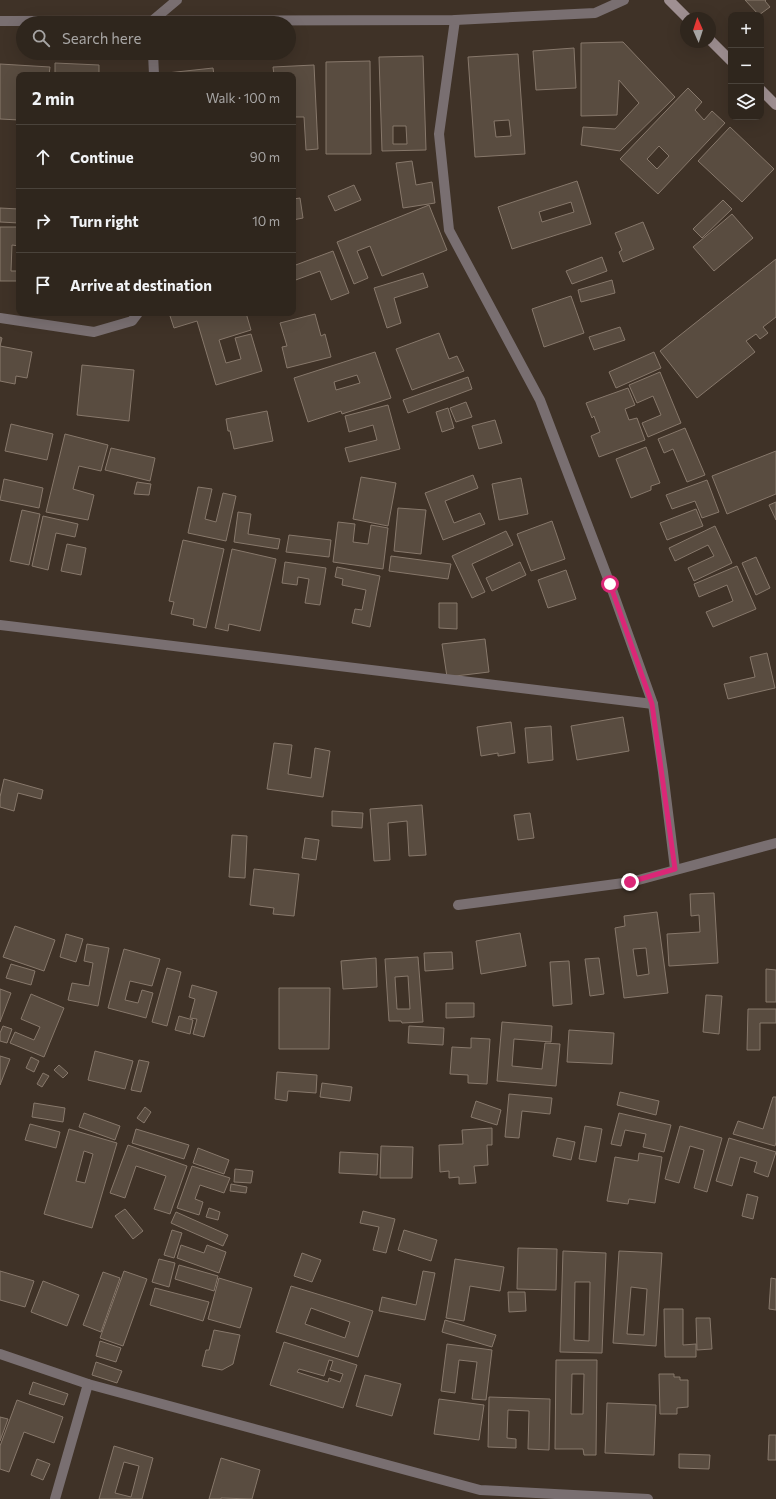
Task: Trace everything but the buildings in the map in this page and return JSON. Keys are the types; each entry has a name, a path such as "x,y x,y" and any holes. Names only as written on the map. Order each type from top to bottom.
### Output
{"main road":[{"path":"669,0 681,12"},
{"path":"716,46 728,58"},
{"path":"764,93 776,105"}],"street":[{"path":"159,16 177,0"},
{"path":"296,21 455,20 595,13 624,0"},
{"path":"455,20 439,134 449,230 540,400 610,584 652,704 675,869"},
{"path":"0,21 16,21"},
{"path":"153,60 154,72"},
{"path":"0,318 94,332 132,321 136,316"},
{"path":"0,625 652,704"},
{"path":"458,905 630,882 776,843"},
{"path":"0,1354 88,1384 480,1490 648,1499"},
{"path":"55,1499 88,1384"}],"route":[{"path":"610,584 652,704 663,772 675,869 630,882"}]}
